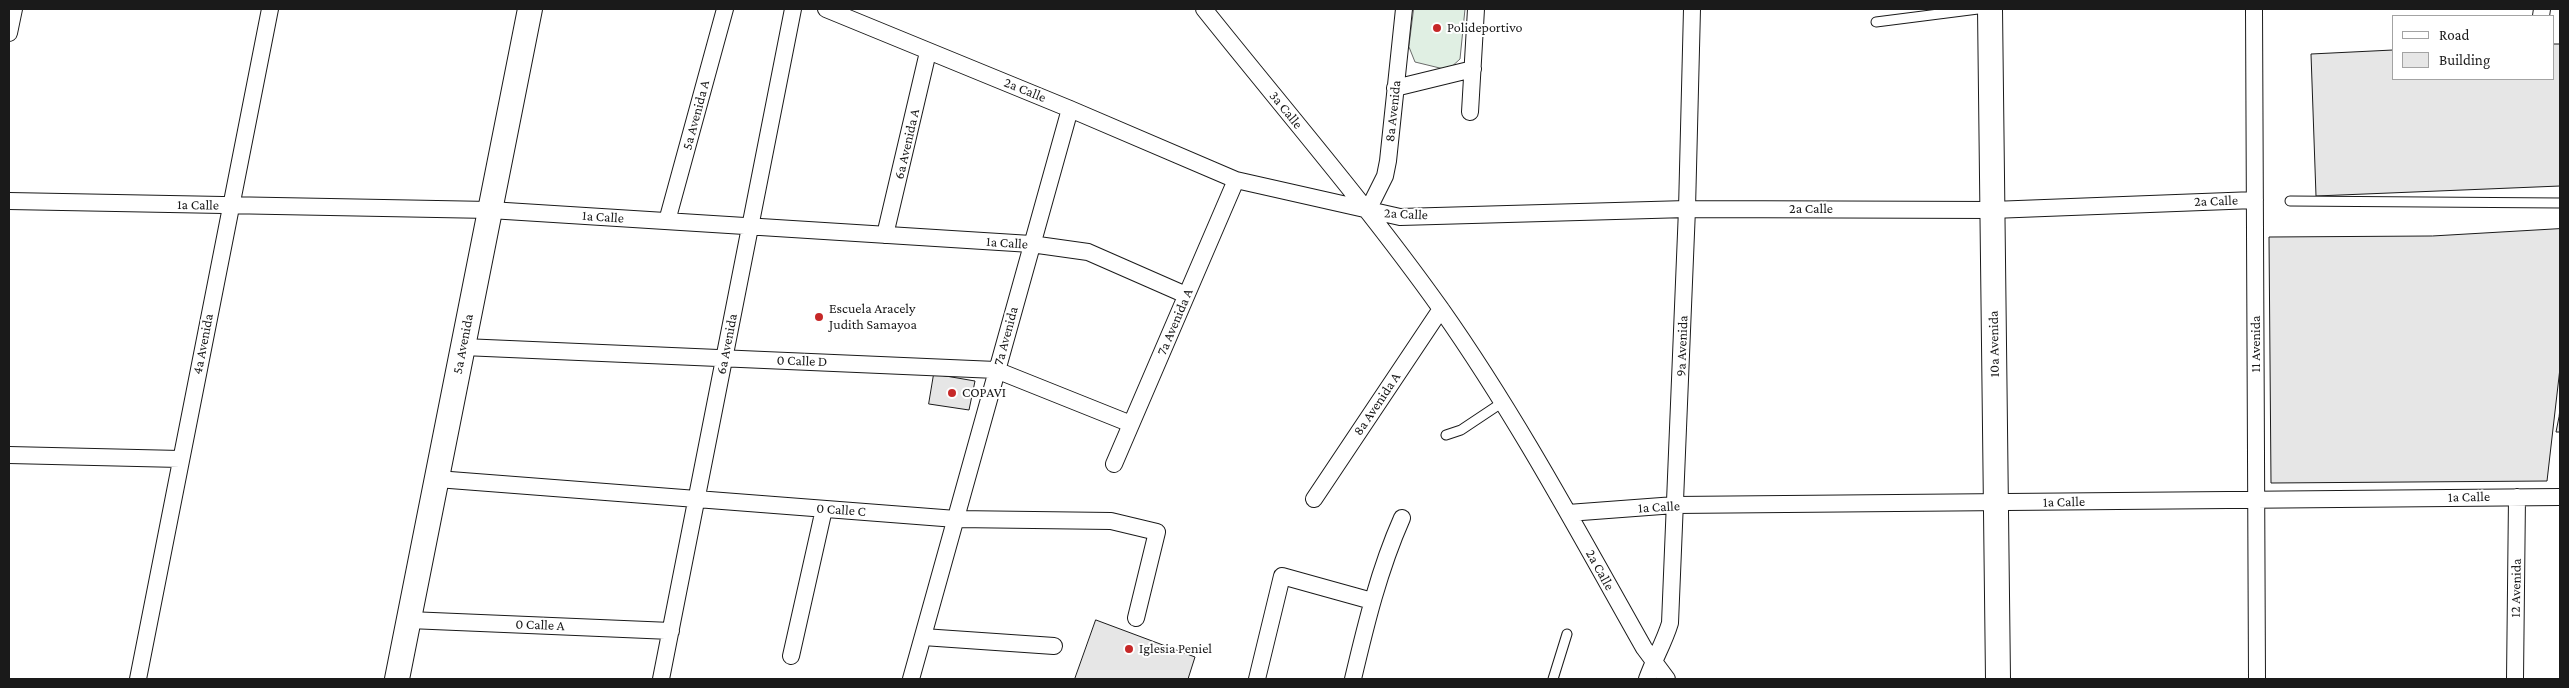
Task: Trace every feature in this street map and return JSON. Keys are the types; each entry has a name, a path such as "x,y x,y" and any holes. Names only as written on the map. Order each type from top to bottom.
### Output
{"main road":[{"name":"5a Avenida","path":"397,679 530,9"},
{"name":"10a Avenida","path":"1990,9 1998,679"}],"street":[{"path":"9,33 14,9"},
{"name":"4a Avenida","path":"138,679 270,9"},
{"name":"5a Avenida A","path":"667,221 725,9"},
{"name":"6a Avenida","path":"661,679 793,9"},
{"name":"2a Calle","path":"826,9 1070,109 1236,180 1400,217 1687,209 1992,210 2255,200"},
{"name":"3a Calle","path":"1204,9 1368,210"},
{"name":"8a Avenida","path":"1368,210 1384,176 1404,9"},
{"path":"1470,112 1476,9"},
{"name":"9a Avenida","path":"1647,679 1653,660 1663,645 1670,623 1687,209 1692,9"},
{"name":"11 Avenida","path":"2254,9 2257,679"},
{"name":"6a Avenida A","path":"885,235 928,52"},
{"path":"1395,88 1473,69"},
{"name":"7a Avenida","path":"911,679 1070,109"},
{"name":"7a Avenida A","path":"1114,464 1236,180"},
{"name":"1a Calle","path":"9,201 490,210 1031,244 1088,252 1186,296"},
{"name":"2a Calle","path":"1368,210 1441,309 1504,402 1653,660 1667,679"},
{"name":"8a Avenida A","path":"1314,499 1441,309"},
{"name":"0 Calle D","path":"463,347 996,370 1132,424"},
{"path":"9,455 180,459"},
{"name":"0 Calle C","path":"437,478 956,519 1087,519 1110,521 1157,532 1136,618"},
{"name":"12 Avenida","path":"2516,679 2517,496"},
{"name":"1a Calle","path":"1568,513 1675,505 2560,497"},
{"path":"791,656 824,509"},
{"path":"1353,679 1372,600 1390,546 1402,518"},
{"path":"1257,679 1282,576 1372,600"},
{"name":"0 Calle A","path":"409,620 671,631"},
{"path":"923,637 1054,646"}],"lane":[{"path":"1876,22 1978,9"},
{"path":"2290,201 2560,203"},
{"path":"1446,435 1461,430 1504,402"},
{"path":"1553,679 1567,634"}],"green space":[{"name":"Polideportivo","path":"1414,9 1465,9 1460,59 1448,70 1415,62 1409,47"}],"building":[{"path":"2554,44 2560,44 2560,186 2316,196 2311,54 2392,50 2392,80 2554,80"},
{"path":"2560,229 2560,368 2547,481 2271,483 2269,237 2432,236"},
{"name":"COPAVI","path":"934,374 975,381 969,410 929,404"},
{"path":"2560,409 2560,432 2556,432 2559,417"},
{"name":"Iglesia Peniel","path":"1096,620 1195,657 1188,679 1075,679"}],"place":[{"name":"Polideportivo","path":"1437,28"},
{"name":"Escuela Aracely Judith Samayoa","path":"819,317"},
{"name":"COPAVI","path":"952,393"},
{"name":"Iglesia Peniel","path":"1129,649"}]}
